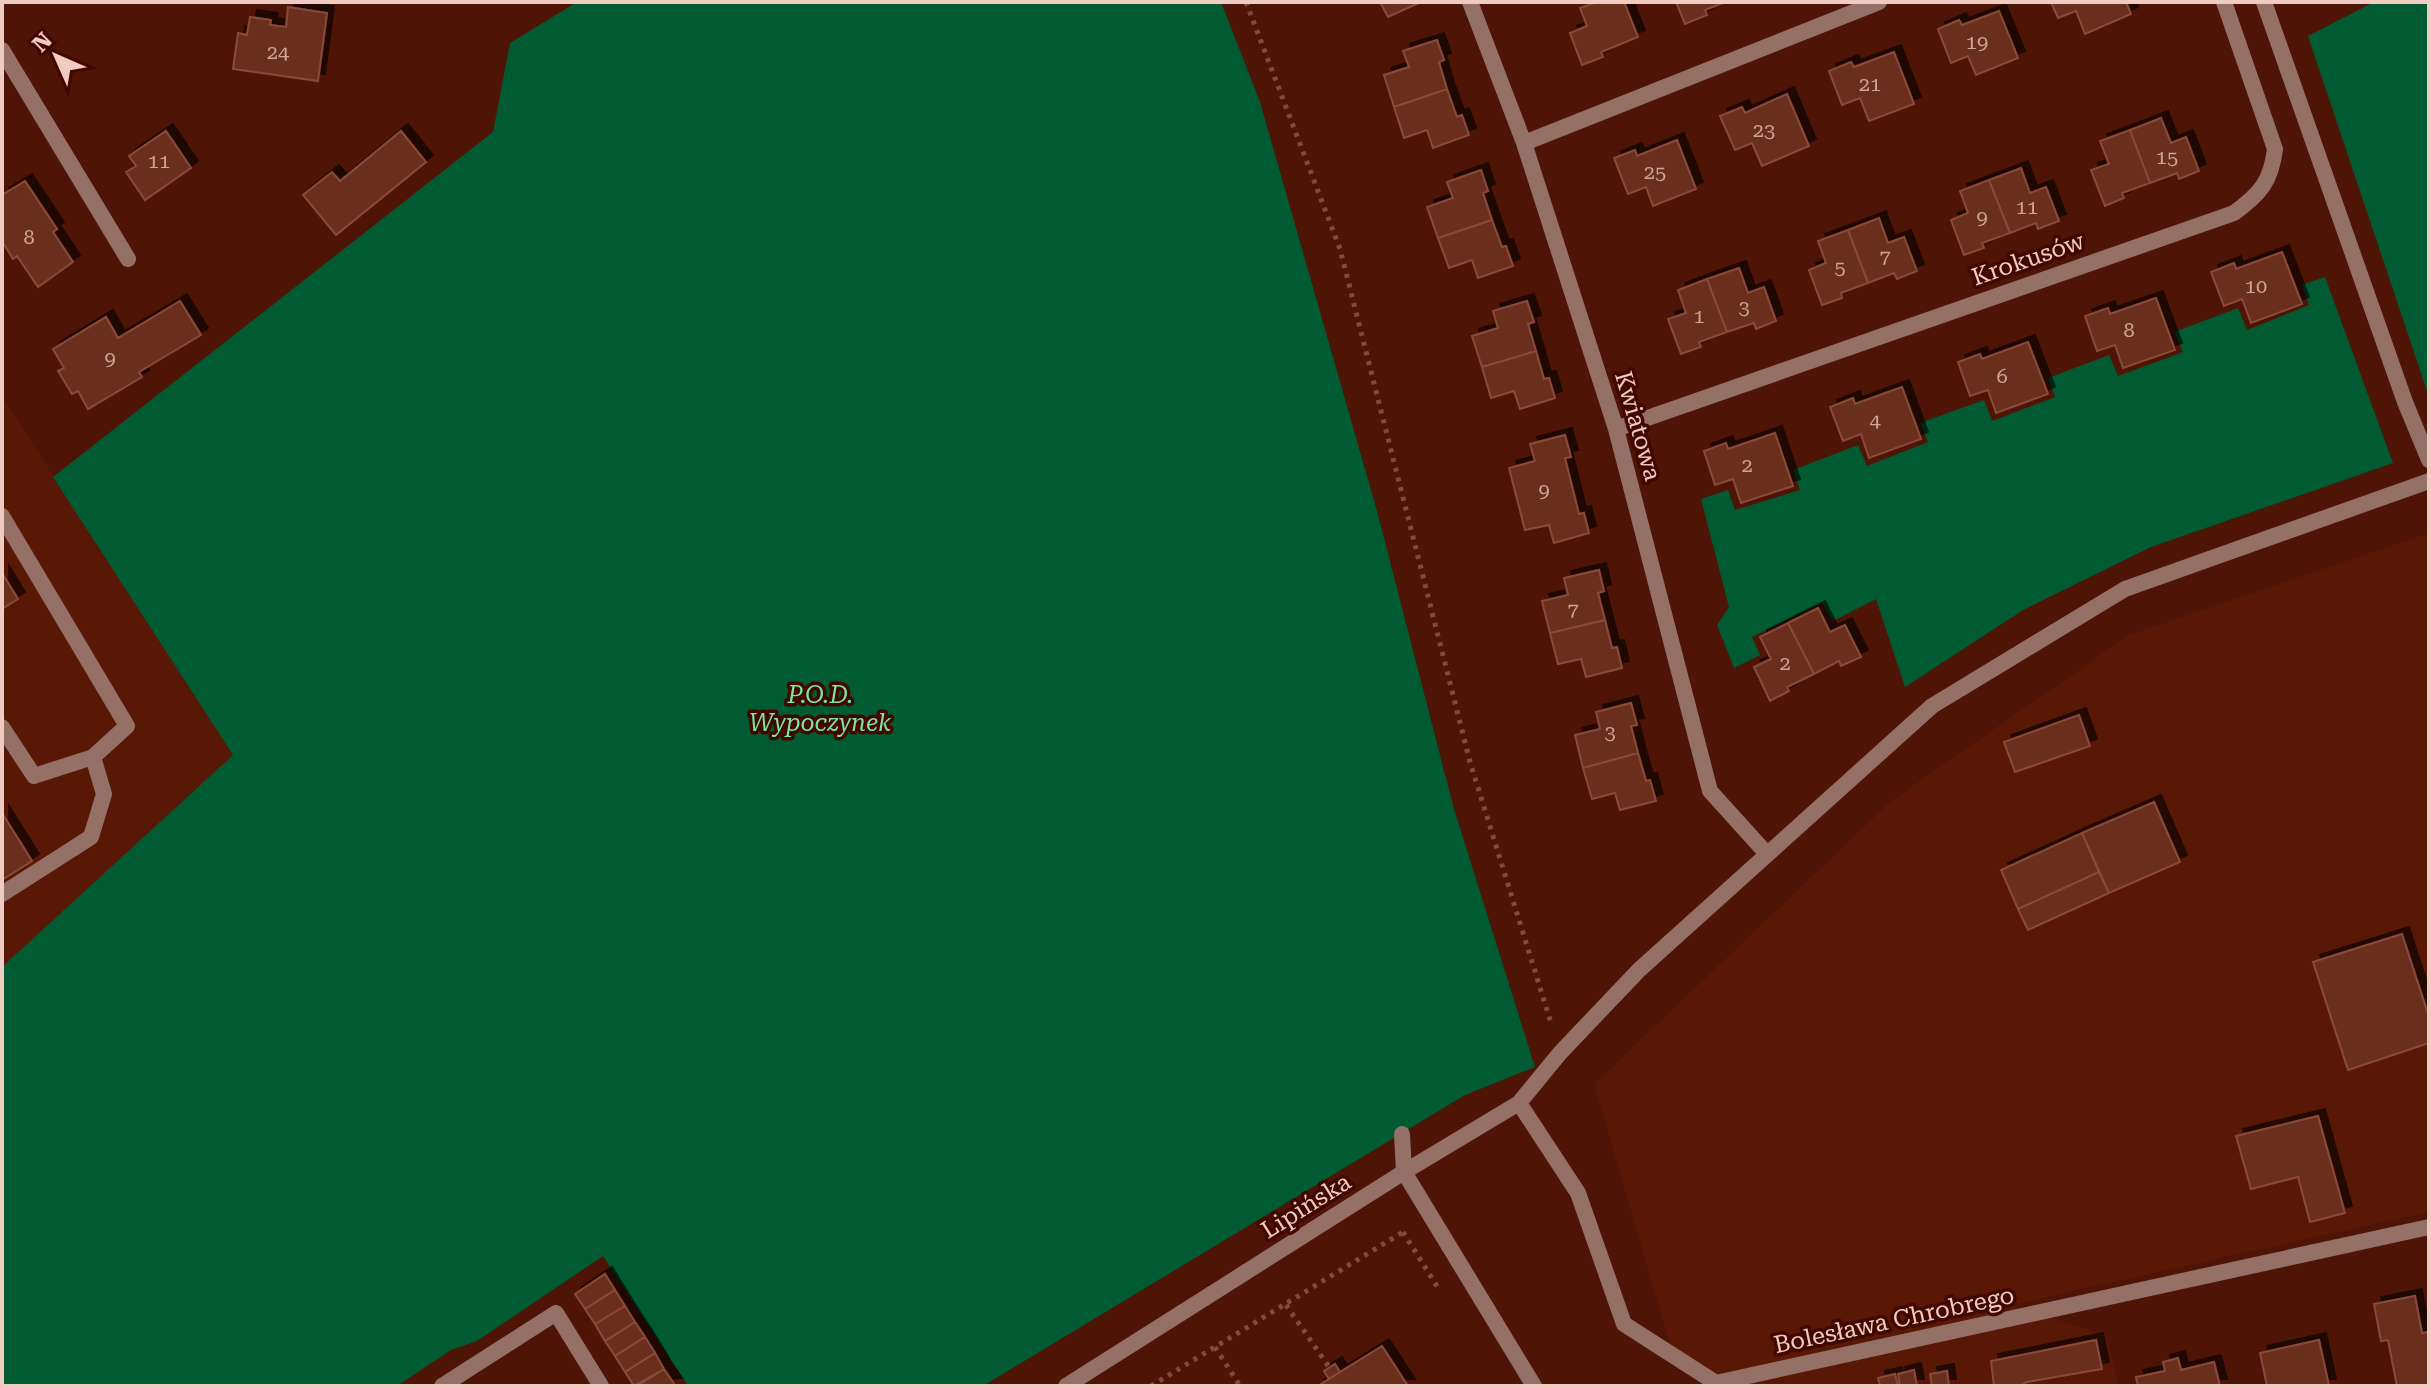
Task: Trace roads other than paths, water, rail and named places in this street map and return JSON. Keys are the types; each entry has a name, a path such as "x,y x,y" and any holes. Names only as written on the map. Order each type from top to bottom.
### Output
{"street":[{"name":"Kwiatowa","path":"1470,2 1524,143 1616,429 1710,791 1767,854"},
{"path":"1524,143 1879,2"},
{"name":"Krokusów","path":"1616,429 2234,213 2257,196 2272,170 2275,149 2224,2"},
{"path":"2264,2 2394,374 2429,460"},
{"path":"2,50 128,259"},
{"name":"Lipińska","path":"1066,1386 1404,1172 1519,1103 1560,1053 1639,970 1932,706 2125,589 2429,481"},
{"path":"2,516 127,726 93,757 34,776 2,727"},
{"path":"2,894 91,837 104,794 93,757"},
{"name":"Bolesława Chrobrego","path":"1519,1103 1578,1193 1624,1324 1716,1384 2429,1227"},
{"path":"1402,1134 1404,1172 1534,1386"},
{"path":"442,1386 556,1313 601,1386"}],"park label":[{"name":"P.O.D. Wypoczynek","path":"820,709"}]}
